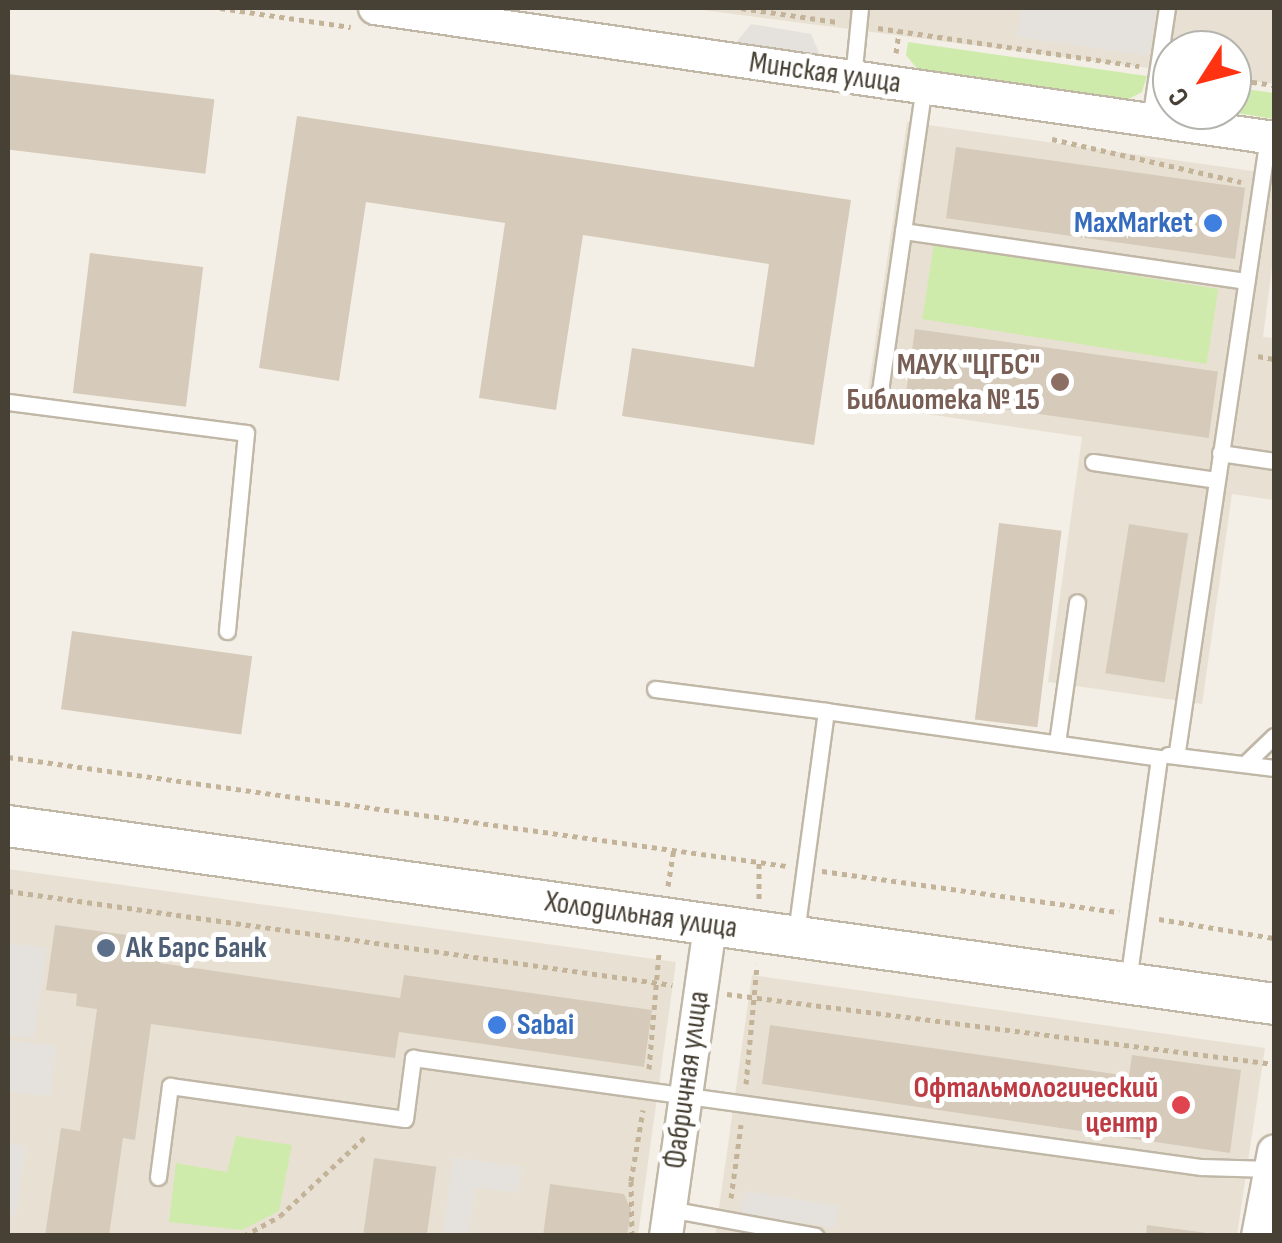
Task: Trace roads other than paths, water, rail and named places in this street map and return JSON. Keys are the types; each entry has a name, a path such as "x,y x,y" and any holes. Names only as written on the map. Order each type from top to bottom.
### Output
{"street":[{"name":"Минская улица","path":"375,8 489,16 853,78 1271,138"},
{"name":"Холодильная улица","path":"8,826 1274,1004"},
{"name":"Фабричная улица","path":"668,1222 710,925"},
{"path":"1258,1236 1272,1164"}],"lane":[{"path":"853,78 860,8"},
{"path":"1150,120 1167,8"},
{"path":"880,391 924,88"},
{"path":"1177,751 1246,281 1271,138"},
{"path":"903,232 1246,281"},
{"path":"8,402 246,433 227,631"},
{"path":"1220,453 1274,461"},
{"path":"1093,462 1216,480"},
{"path":"1057,743 1077,602"},
{"path":"654,689 1159,758 1177,751 1274,768"},
{"path":"777,934 804,868 826,710"},
{"path":"1246,763 1274,736"},
{"path":"1128,984 1159,758"},
{"path":"158,1177 170,1086 405,1119 413,1058 1201,1167 1272,1164"},
{"path":"668,1222 728,1217 816,1236"}],"place":[{"name":"MaxMarket","path":"1213,223"},
{"name":"МАУК \"ЦГБС\" Библиотека № 15","path":"1060,382"},
{"name":"Ак Барс Банк","path":"106,948"},
{"name":"Sabai","path":"497,1025"},
{"name":"Офтальмологический центр","path":"1181,1105"}]}
